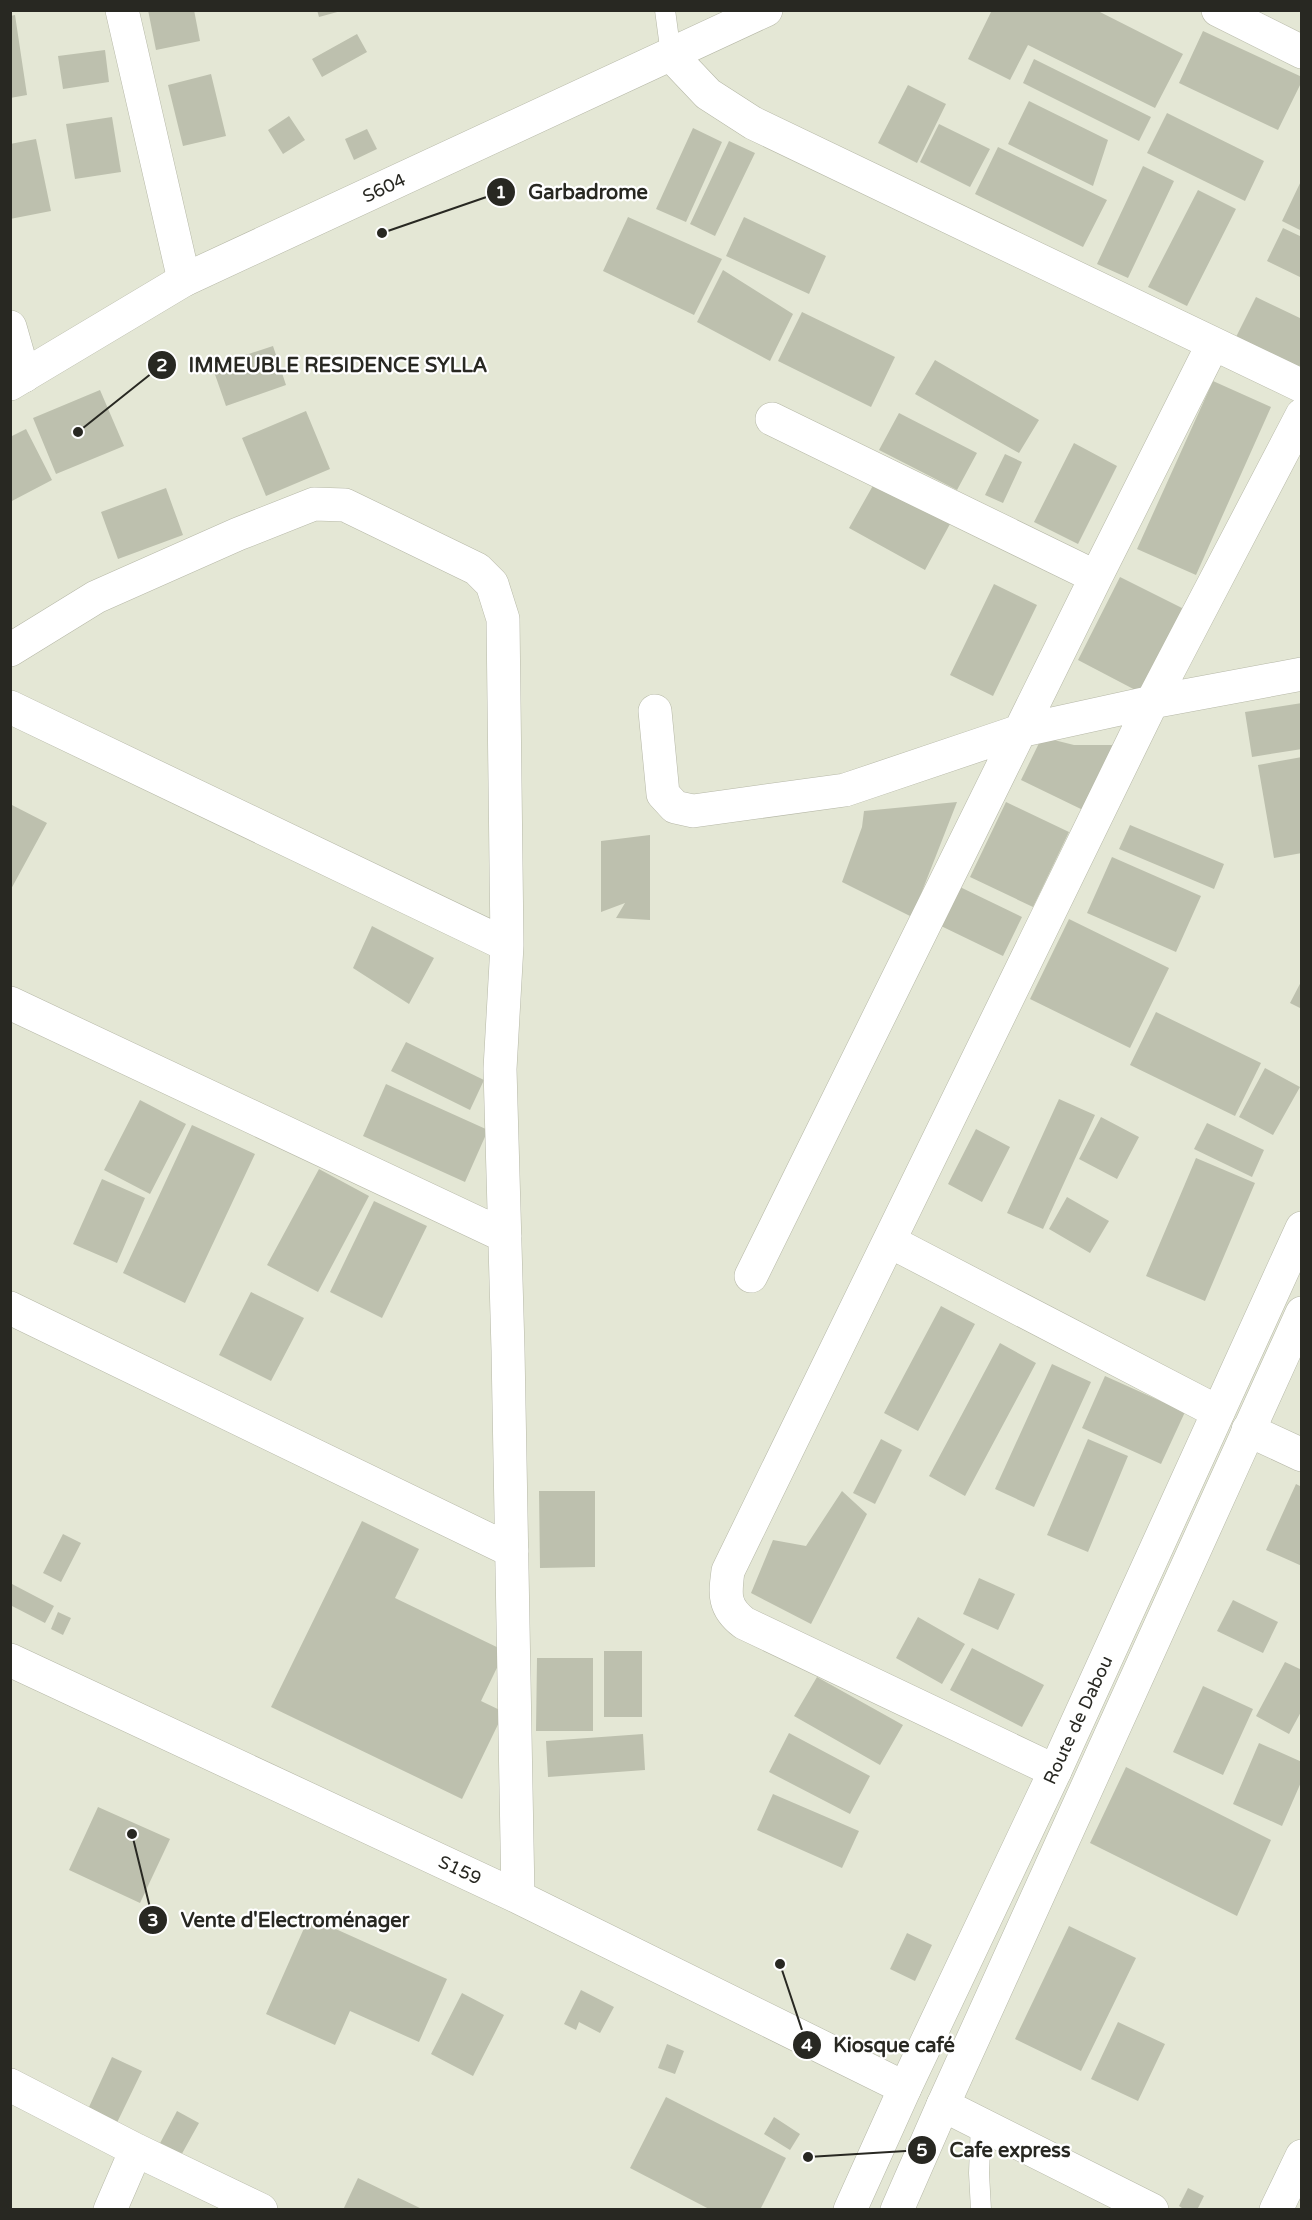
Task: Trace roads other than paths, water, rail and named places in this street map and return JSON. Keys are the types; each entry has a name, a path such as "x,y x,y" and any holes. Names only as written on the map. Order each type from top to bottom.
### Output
{"street":[{"path":"122,10 184,280"},
{"name":"S604","path":"17,380 184,280 766,10"},
{"path":"1218,10 1302,52"},
{"path":"671,55 708,94 753,123 1302,386"},
{"path":"10,327 17,380"},
{"path":"751,1276 1213,344"},
{"path":"1055,1772 744,1623 735,1616 727,1604 728,1570 1152,702 1302,415"},
{"path":"772,419 1096,577"},
{"path":"10,650 96,597 238,534 314,504 345,505 477,569 492,584 503,619 507,945 500,1069 518,1897"},
{"path":"655,711 663,794 675,807 693,811 845,790 1020,731 1152,702 1302,674"},
{"path":"10,707 507,945"},
{"path":"10,1003 505,1236"},
{"name":"Route de Dabou","path":"850,2210 905,2088 1055,1772 1302,1228"},
{"path":"889,1241 1218,1412"},
{"path":"10,1308 512,1551"},
{"name":"Route de Dabou","path":"897,2210 1302,1313"},
{"path":"1248,1430 1302,1455"},
{"name":"S159","path":"10,1660 518,1897 905,2088"},
{"path":"10,2085 136,2150 261,2210"},
{"path":"943,2105 1144,2208"},
{"path":"110,2210 136,2150"},
{"path":"1276,2210 1302,2156"}],"lane":[{"path":"665,10 671,55"},
{"path":"981,2124 979,2173 981,2210"}],"place":[{"name":"Garbadrome","path":"382,233"},
{"name":"IMMEUBLE RESIDENCE SYLLA","path":"78,432"},
{"name":"Vente d'Electroménager","path":"132,1834"},
{"name":"Kiosque café","path":"780,1964"},
{"name":"Cafe express","path":"808,2157"}]}
